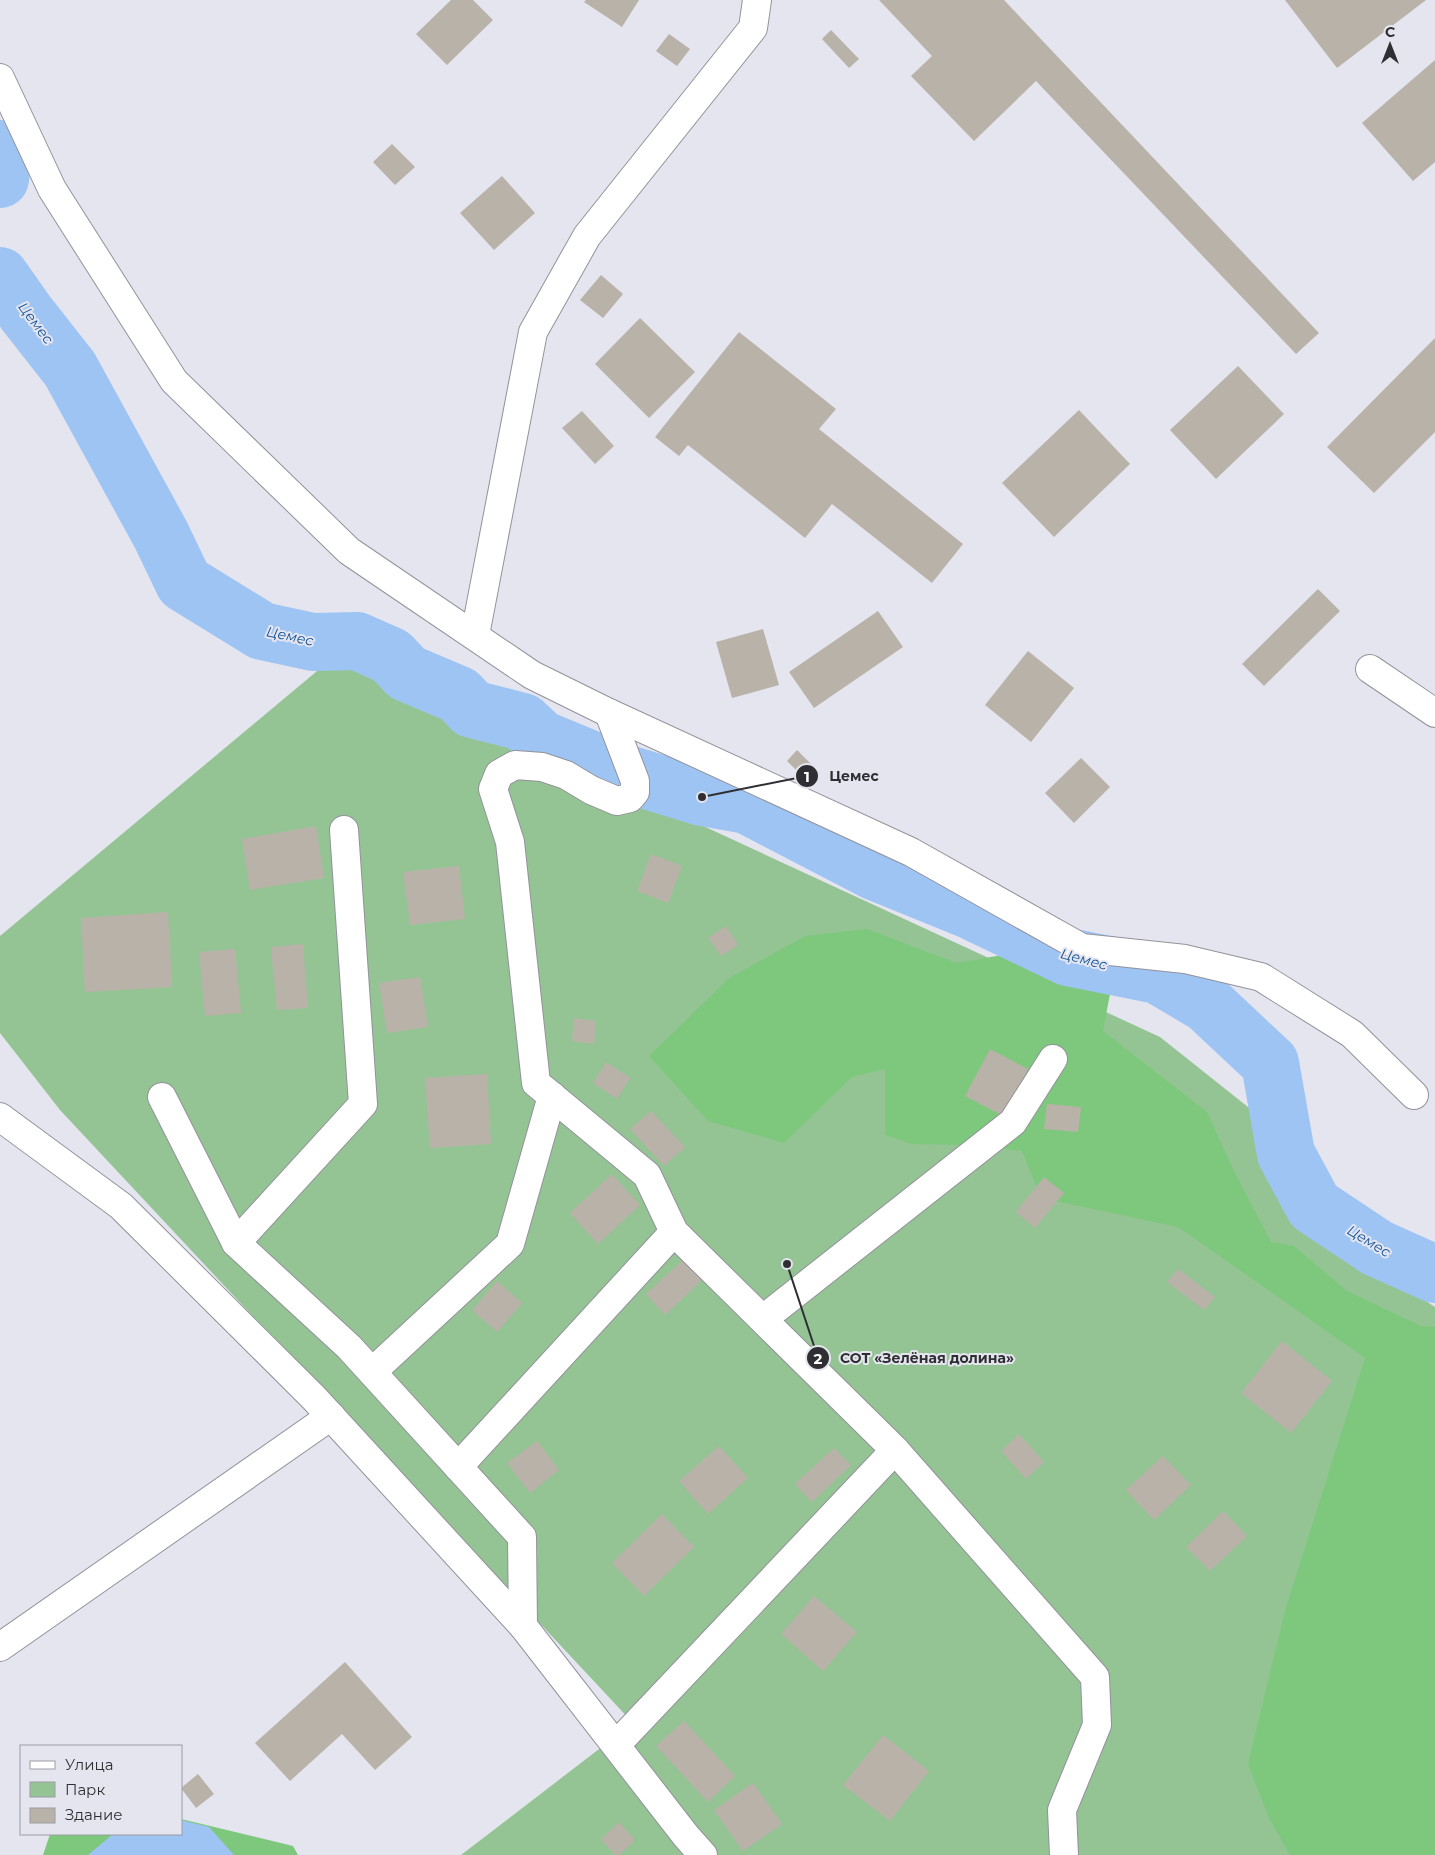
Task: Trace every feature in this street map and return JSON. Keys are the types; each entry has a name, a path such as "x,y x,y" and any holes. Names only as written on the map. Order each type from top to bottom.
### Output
{"lane":[{"path":"475,635 533,332 587,236 753,28 756,0"},
{"path":"0,78 52,189 174,381 349,551 532,674 609,713 911,852 1082,948 1185,959 1261,977 1352,1034 1414,1095"},
{"path":"1370,669 1435,713"},
{"path":"609,713 636,781 635,792 630,798 618,801 591,790 566,775 542,767 516,765 499,774 492,789 510,842 536,1083 647,1175 674,1232 895,1450 1095,1677 1097,1725 1062,1810 1064,1855"},
{"path":"236,1243 363,1104 344,830"},
{"path":"763,1319 1013,1122 1054,1059"},
{"path":"372,1372 510,1244 552,1096"},
{"path":"162,1097 236,1243 349,1347 522,1537 524,1626"},
{"path":"0,1117 121,1206 330,1416 524,1626 686,1836 703,1855"},
{"path":"458,1467 674,1232"},
{"path":"0,1647 330,1416"},
{"path":"616,1745 895,1450"}],"green space":[{"path":"335,656 1160,1037 1253,1111 1306,1222 1435,1307 1435,1855 461,1855 633,1723 60,1110 0,1033 0,936"},
{"path":"867,929 956,963 1014,953 1110,994 1103,1031 1207,1112 1234,1171 1271,1242 1294,1246 1347,1291 1421,1326 1435,1327 1435,1855 1290,1855 1269,1818 1248,1764 1285,1611 1365,1358 1178,1227 1041,1198 1022,1151 967,1145 912,1144 885,1135 885,1069 852,1077 784,1143 708,1121 649,1056 729,978 805,936"},
{"path":"182,1819 293,1846 298,1855 43,1855 50,1835 182,1835"}],"water":[{"path":"182,1820 209,1827 234,1855 88,1855 112,1835 182,1835"}],"building":[{"path":"451,0 473,0 493,20 447,65 416,34"},
{"path":"586,0 639,0 622,27 584,2"},
{"path":"879,0 1004,0 1319,333 1296,354 1036,81 974,141 911,76 932,56"},
{"path":"1285,0 1426,0 1337,68"},
{"path":"831,30 859,59 849,68 822,39"},
{"path":"669,34 690,49 677,66 656,51"},
{"path":"1435,60 1435,162 1413,181 1362,123"},
{"path":"392,144 415,167 395,185 373,162"},
{"path":"502,176 535,213 494,250 460,213"},
{"path":"601,275 623,294 603,318 580,300"},
{"path":"640,318 695,372 649,418 595,364"},
{"path":"739,332 836,409 819,429 963,544 932,583 832,504 805,538 688,445 679,456 655,437"},
{"path":"1435,338 1435,432 1374,493 1327,447"},
{"path":"1238,366 1284,414 1216,479 1170,430"},
{"path":"1079,410 1130,464 1054,537 1002,483"},
{"path":"582,411 614,446 595,464 562,428"},
{"path":"1318,589 1340,611 1264,686 1242,664"},
{"path":"878,611 903,647 814,708 789,672"},
{"path":"763,629 779,685 732,698 716,642"},
{"path":"1028,651 1074,688 1031,742 985,705"},
{"path":"797,750 820,773 809,783 787,761"},
{"path":"1081,758 1110,787 1074,823 1045,793"},
{"path":"316,826 324,878 250,890 242,839"},
{"path":"651,854 682,866 668,903 637,891"},
{"path":"459,866 465,919 410,925 403,872"},
{"path":"168,912 172,987 85,992 81,918"},
{"path":"726,926 738,945 721,956 708,938"},
{"path":"303,944 308,1008 277,1010 271,947"},
{"path":"235,949 241,1013 205,1016 199,952"},
{"path":"420,977 428,1027 387,1033 379,983"},
{"path":"574,1018 596,1021 594,1044 572,1041"},
{"path":"990,1049 1028,1069 1003,1116 965,1096"},
{"path":"606,1062 630,1078 617,1099 593,1083"},
{"path":"487,1074 491,1144 430,1148 425,1078"},
{"path":"1047,1104 1081,1107 1078,1132 1044,1129"},
{"path":"651,1111 685,1147 664,1166 630,1129"},
{"path":"612,1174 640,1205 598,1244 570,1213"},
{"path":"1044,1177 1064,1193 1035,1228 1016,1212"},
{"path":"685,1258 704,1278 665,1315 646,1294"},
{"path":"1178,1269 1215,1297 1204,1310 1167,1282"},
{"path":"497,1281 522,1303 497,1332 472,1310"},
{"path":"1282,1341 1332,1381 1291,1433 1241,1393"},
{"path":"1019,1434 1044,1462 1026,1479 1001,1451"},
{"path":"537,1441 559,1470 530,1493 507,1463"},
{"path":"719,1446 748,1478 708,1514 679,1481"},
{"path":"834,1448 851,1465 812,1502 795,1484"},
{"path":"1163,1456 1191,1485 1154,1520 1126,1490"},
{"path":"1223,1511 1247,1536 1210,1571 1186,1547"},
{"path":"662,1514 694,1547 644,1596 612,1563"},
{"path":"814,1596 857,1632 823,1671 781,1634"},
{"path":"345,1662 412,1737 375,1770 342,1734 290,1781 255,1743"},
{"path":"684,1721 735,1776 708,1802 656,1746"},
{"path":"883,1735 929,1771 890,1821 843,1785"},
{"path":"198,1774 214,1794 196,1808 182,1787"},
{"path":"753,1783 782,1824 743,1851 714,1810"},
{"path":"619,1822 635,1840 619,1855 615,1855 601,1839"}],"waterway":[{"name":"Цемес","path":"0,149 3,156 0,179"},
{"name":"Цемес","path":"0,276 70,369 161,535 184,583 262,631 313,642 357,641 391,656 407,673 459,695 472,709 523,722 541,739 621,772 702,797 747,805 876,872 972,911 1068,957 1158,975 1207,1004 1270,1063 1286,1154 1314,1206 1377,1248 1435,1274"}],"place":[{"name":"Цемес","path":"702,797"},
{"name":"СОТ «Зелёная долина»","path":"787,1264"}]}
